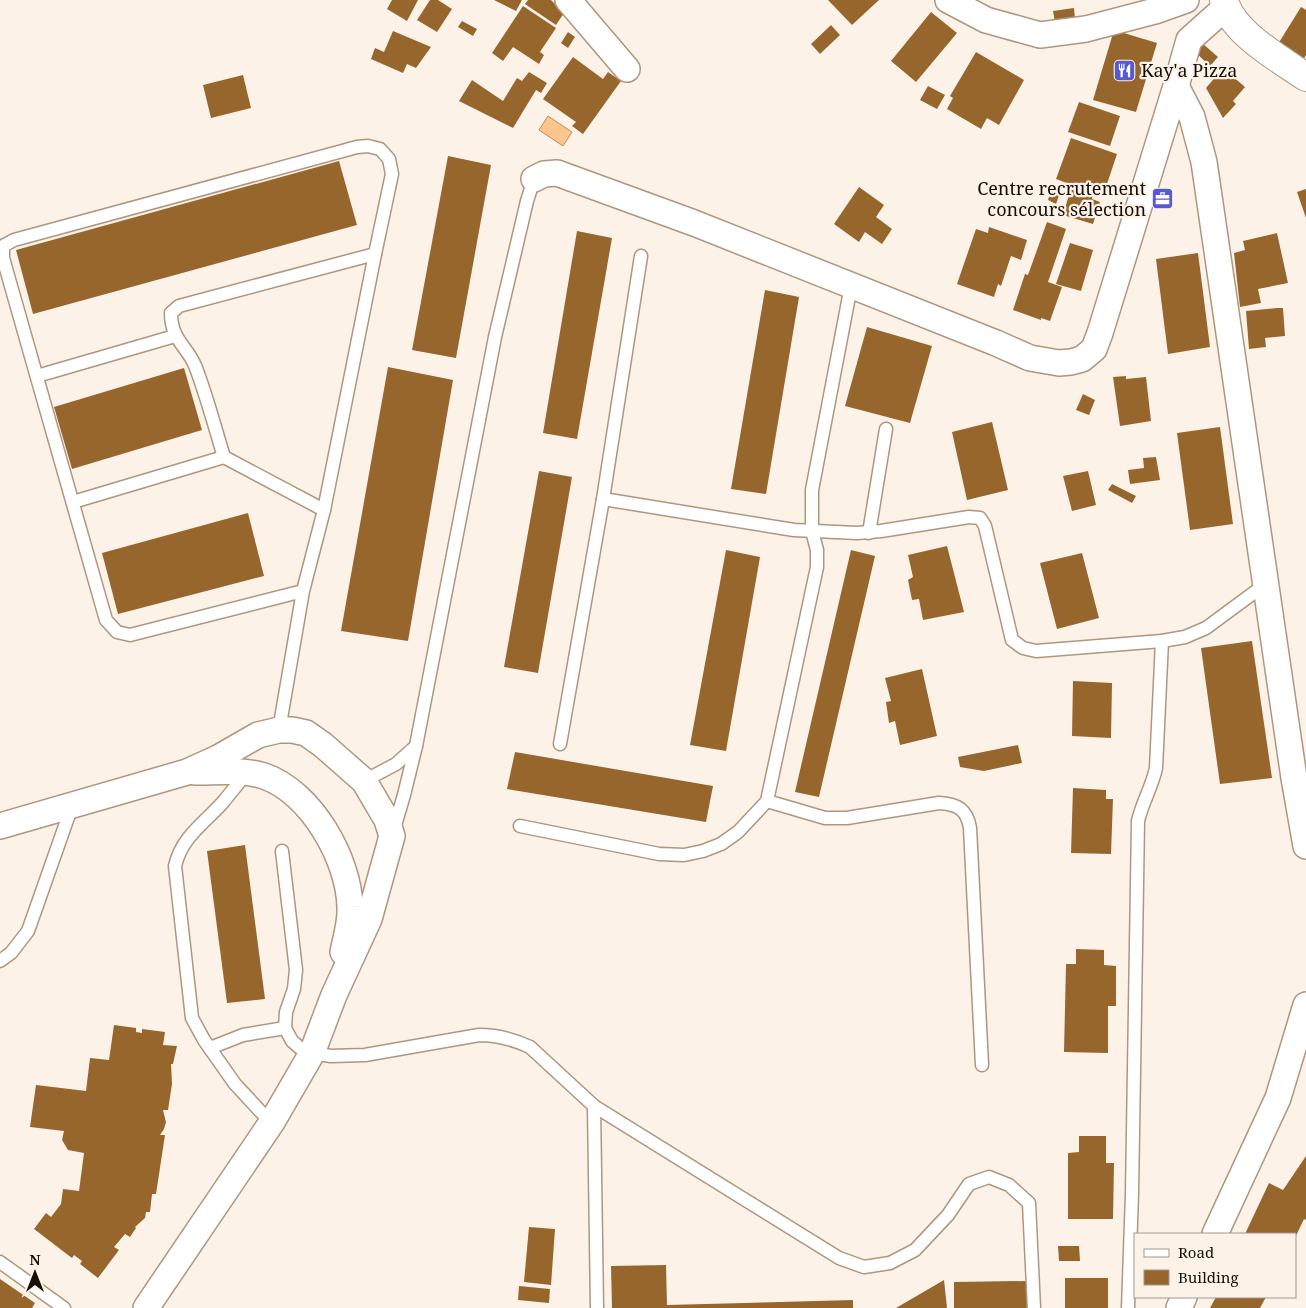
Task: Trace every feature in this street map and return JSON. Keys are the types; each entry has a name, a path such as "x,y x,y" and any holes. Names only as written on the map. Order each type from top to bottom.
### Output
{"main road":[{"path":"1225,4 1247,36 1306,77"}],"street":[{"path":"568,0 627,69"},
{"path":"948,0 986,20 1040,35 1086,29 1155,11 1186,0"},
{"path":"534,179 544,174 557,173 694,223 1030,358 1059,362 1082,359 1094,349 1189,40 1225,4"},
{"path":"1176,86 1192,117 1204,162 1294,778 1306,846"},
{"path":"0,826 187,772 268,732 292,730 306,733 323,745 364,781 386,820 389,846 369,919 334,995 312,1053 272,1122 146,1308"},
{"path":"255,775 247,758 250,742 268,732"},
{"path":"187,772 227,772 255,775 286,788 323,825 344,870 350,905 350,915 334,995"},
{"path":"344,870 365,877 389,846"},
{"path":"1215,1233 1278,1098 1306,1005"}],"lane":[{"path":"268,732 324,510 374,254 392,174 389,159 380,149 368,146 357,147 14,240 3,246 3,258 106,620 117,632 130,635 303,591"},
{"path":"389,846 416,746 495,337 526,201 534,179"},
{"path":"224,458 195,366 175,336 171,323 171,313 179,306 374,254"},
{"path":"560,744 603,500 641,256"},
{"path":"520,826 659,854 684,855 721,844 738,832 767,801 817,567 817,550 812,530 814,478 852,286"},
{"path":"37,376 175,336"},
{"path":"869,533 886,429"},
{"path":"73,502 224,458 324,510"},
{"path":"603,500 794,530 869,533 969,517 980,518 985,526 1012,640 1023,648 1036,651 1185,637 1196,633 1267,583"},
{"path":"1128,1308 1133,1184 1138,821 1140,808 1153,782 1156,768 1162,640"},
{"path":"364,781 396,764 416,746"},
{"path":"255,775 223,801 184,841 175,866 192,1018 198,1030 235,1084 272,1122"},
{"path":"767,801 825,818 847,818 939,803 952,804 963,810 969,819 970,828 982,1065"},
{"path":"0,961 11,953 28,931 72,806"},
{"path":"282,850 296,970 294,989 286,1012 285,1028 292,1041 300,1048 312,1053 331,1056 365,1055 479,1036 493,1035 518,1042 530,1047 594,1106 840,1258 864,1267 890,1263 915,1250 948,1215 969,1184 989,1177 1009,1185 1029,1203 1034,1308"},
{"path":"210,1048 243,1035 285,1028"},
{"path":"594,1106 597,1308"},
{"path":"0,1262 64,1308"}],"shaded area":[{"path":"548,116 572,132 563,146 539,130"}],"building":[{"path":"392,0 418,0 407,21 387,9"},
{"path":"430,0 438,0 452,9 437,32 417,20"},
{"path":"494,0 522,0 516,11"},
{"path":"528,0 551,0 564,13 556,25 525,4"},
{"path":"828,0 879,0 852,25"},
{"path":"523,6 556,28 540,52 544,55 539,64 513,47 503,61 492,53"},
{"path":"1301,7 1306,10 1306,55 1303,60 1278,44"},
{"path":"1074,8 1075,19 1055,22 1053,11"},
{"path":"931,12 957,33 916,82 891,61"},
{"path":"462,21 477,29 473,36 458,27"},
{"path":"831,25 840,35 820,54 811,44"},
{"name":"Kay'a Pizza","path":"1114,30 1157,43 1136,112 1093,100"},
{"path":"393,31 431,47 416,68 407,64 403,73 371,59 375,48 384,52"},
{"path":"568,32 575,37 568,48 561,43"},
{"path":"1202,43 1218,57 1210,66 1195,52"},
{"path":"976,52 1024,80 999,125 987,118 981,129 947,109 953,98 950,96"},
{"path":"573,57 603,79 608,72 621,81 583,134 572,126 576,122 543,99"},
{"path":"1223,68 1245,87 1233,101 1236,104 1223,118 1206,88"},
{"path":"529,72 547,83 541,93 536,90 513,128 459,101 472,80 503,101 517,78 522,81"},
{"path":"243,75 251,108 211,118 203,85"},
{"path":"928,86 945,95 937,109 920,100"},
{"path":"1079,102 1120,116 1110,146 1068,132"},
{"path":"1071,138 1117,154 1103,196 1093,193 1092,199 1100,202 1093,224 1063,215 1072,185 1056,179"},
{"path":"448,156 491,165 456,358 412,350"},
{"path":"339,161 357,225 33,314 16,250"},
{"path":"859,187 884,205 876,217 892,229 882,244 865,232 859,242 834,224"},
{"path":"1306,189 1306,218 1297,192"},
{"path":"1051,190 1060,193 1056,204 1048,200"},
{"path":"1047,222 1066,229 1048,282 1062,287 1050,321 1041,318 1041,320 1013,310 1025,274 1028,275"},
{"path":"989,227 1027,240 1021,260 1011,256 1001,286 998,284 994,297 957,284 976,229 988,233"},
{"path":"577,231 612,238 577,439 543,433"},
{"path":"1277,233 1288,283 1258,289 1261,303 1240,307 1234,253 1245,250 1243,241"},
{"path":"1070,243 1093,250 1081,291 1056,284"},
{"path":"1198,253 1210,347 1168,354 1156,259"},
{"path":"765,290 799,297 766,494 731,489"},
{"path":"1283,308 1285,336 1265,338 1266,347 1249,349 1246,311"},
{"path":"867,327 932,346 910,423 845,406"},
{"path":"388,367 453,380 408,641 341,631"},
{"path":"184,368 202,430 72,469 54,407"},
{"path":"1126,376 1126,379 1146,377 1151,421 1120,426 1113,377"},
{"path":"1083,394 1095,400 1089,415 1076,410"},
{"path":"992,422 1008,490 967,500 952,432"},
{"path":"1220,427 1233,524 1190,530 1177,433"},
{"path":"1156,457 1160,480 1130,484 1128,470 1144,468 1143,458"},
{"path":"539,471 572,477 538,673 504,667"},
{"path":"1088,471 1096,505 1072,511 1063,476"},
{"path":"1112,484 1136,496 1132,503 1108,490"},
{"path":"248,513 264,576 118,614 102,553"},
{"path":"947,546 964,612 923,620 919,599 912,600 908,580 913,577 908,555"},
{"path":"726,550 760,557 726,751 690,745"},
{"path":"851,550 875,556 819,797 795,792"},
{"path":"1082,553 1099,618 1057,629 1040,563"},
{"path":"1252,641 1272,778 1220,784 1201,648"},
{"path":"922,669 937,736 900,745 895,721 889,723 886,702 891,701 885,678"},
{"path":"1073,681 1112,683 1111,738 1072,736"},
{"path":"1018,745 1022,763 984,771 960,767 958,757"},
{"path":"515,752 713,786 706,822 507,789"},
{"path":"1073,788 1106,790 1106,799 1113,799 1111,854 1071,853"},
{"path":"245,845 265,999 227,1003 207,851"},
{"path":"1076,949 1104,950 1104,965 1116,966 1116,1006 1108,1006 1108,1053 1064,1052 1066,964 1076,964"},
{"path":"114,1025 136,1028 136,1032 142,1033 142,1029 165,1032 163,1045 177,1046 173,1064 171,1064 172,1084 168,1110 163,1110 166,1122 160,1135 165,1135 156,1194 152,1194 150,1212 146,1212 145,1218 135,1227 130,1237 125,1234 114,1247 119,1250 98,1278 80,1264 82,1261 74,1255 72,1258 34,1229 46,1213 51,1217 61,1204 63,1189 79,1191 84,1153 68,1150 62,1140 64,1131 30,1127 36,1085 86,1091 90,1058 109,1060"},
{"path":"1079,1136 1106,1136 1106,1163 1114,1163 1113,1219 1068,1219 1068,1153 1079,1152"},
{"path":"1306,1156 1306,1220 1304,1219 1296,1236 1296,1233 1245,1233 1269,1183 1283,1190"},
{"path":"529,1227 555,1229 551,1285 524,1282"},
{"path":"1058,1246 1079,1246 1080,1261 1059,1261"},
{"path":"666,1265 667,1305 853,1300 853,1308 612,1308 611,1266"},
{"path":"1065,1278 1108,1278 1108,1308 1065,1308"},
{"path":"0,1279 35,1303 32,1308 0,1308"},
{"path":"944,1280 947,1308 896,1308"},
{"path":"1027,1281 1027,1308 954,1308 954,1282"},
{"path":"519,1286 550,1289 549,1303 518,1300"},
{"path":"1215,1298 1265,1298 1260,1308 1210,1308"}],"place":[{"name":"Kay'a Pizza","path":"1125,71"},
{"name":"Centre recrutement concours sélection","path":"1162,199"}]}
